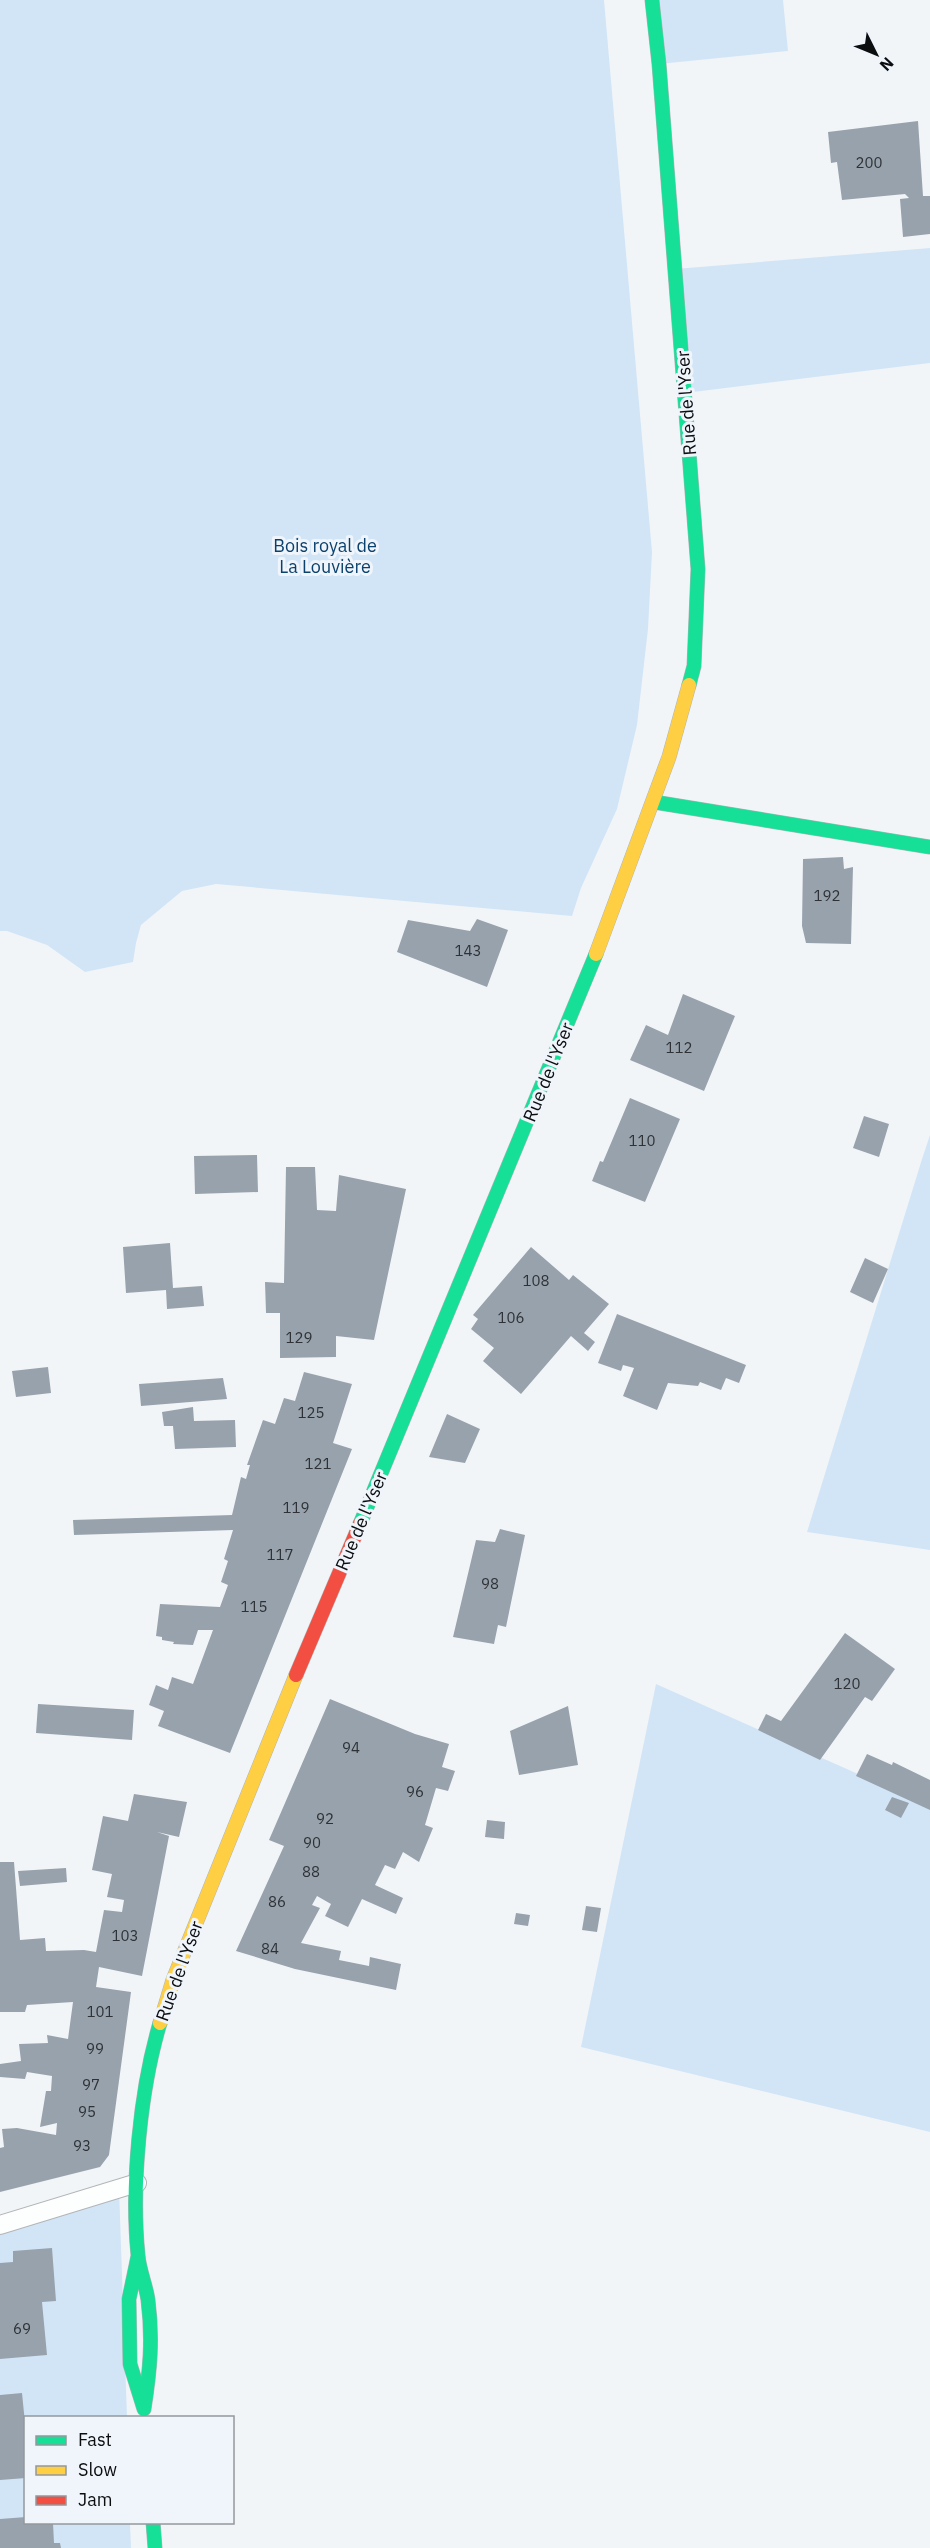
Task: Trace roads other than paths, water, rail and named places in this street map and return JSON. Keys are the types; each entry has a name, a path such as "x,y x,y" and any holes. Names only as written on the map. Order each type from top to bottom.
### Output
{"street":[{"name":"Rue de l'Yser","path":"145,2414 152,2361 148,2299 138,2256 137,2183 147,2086 155,2040 173,1980 267,1744 455,1299 607,927 617,895 654,802 693,666 698,569 659,64 652,0"},
{"path":"654,802 930,847"},
{"name":"Rue de l'Yser","path":"138,2256 129,2299 130,2364 145,2414"},
{"path":"153,2524 155,2548"}],"lane":[{"path":"0,2225 137,2183"}],"park label":[{"name":"Bois royal de La Louvière","path":"325,555"}]}
